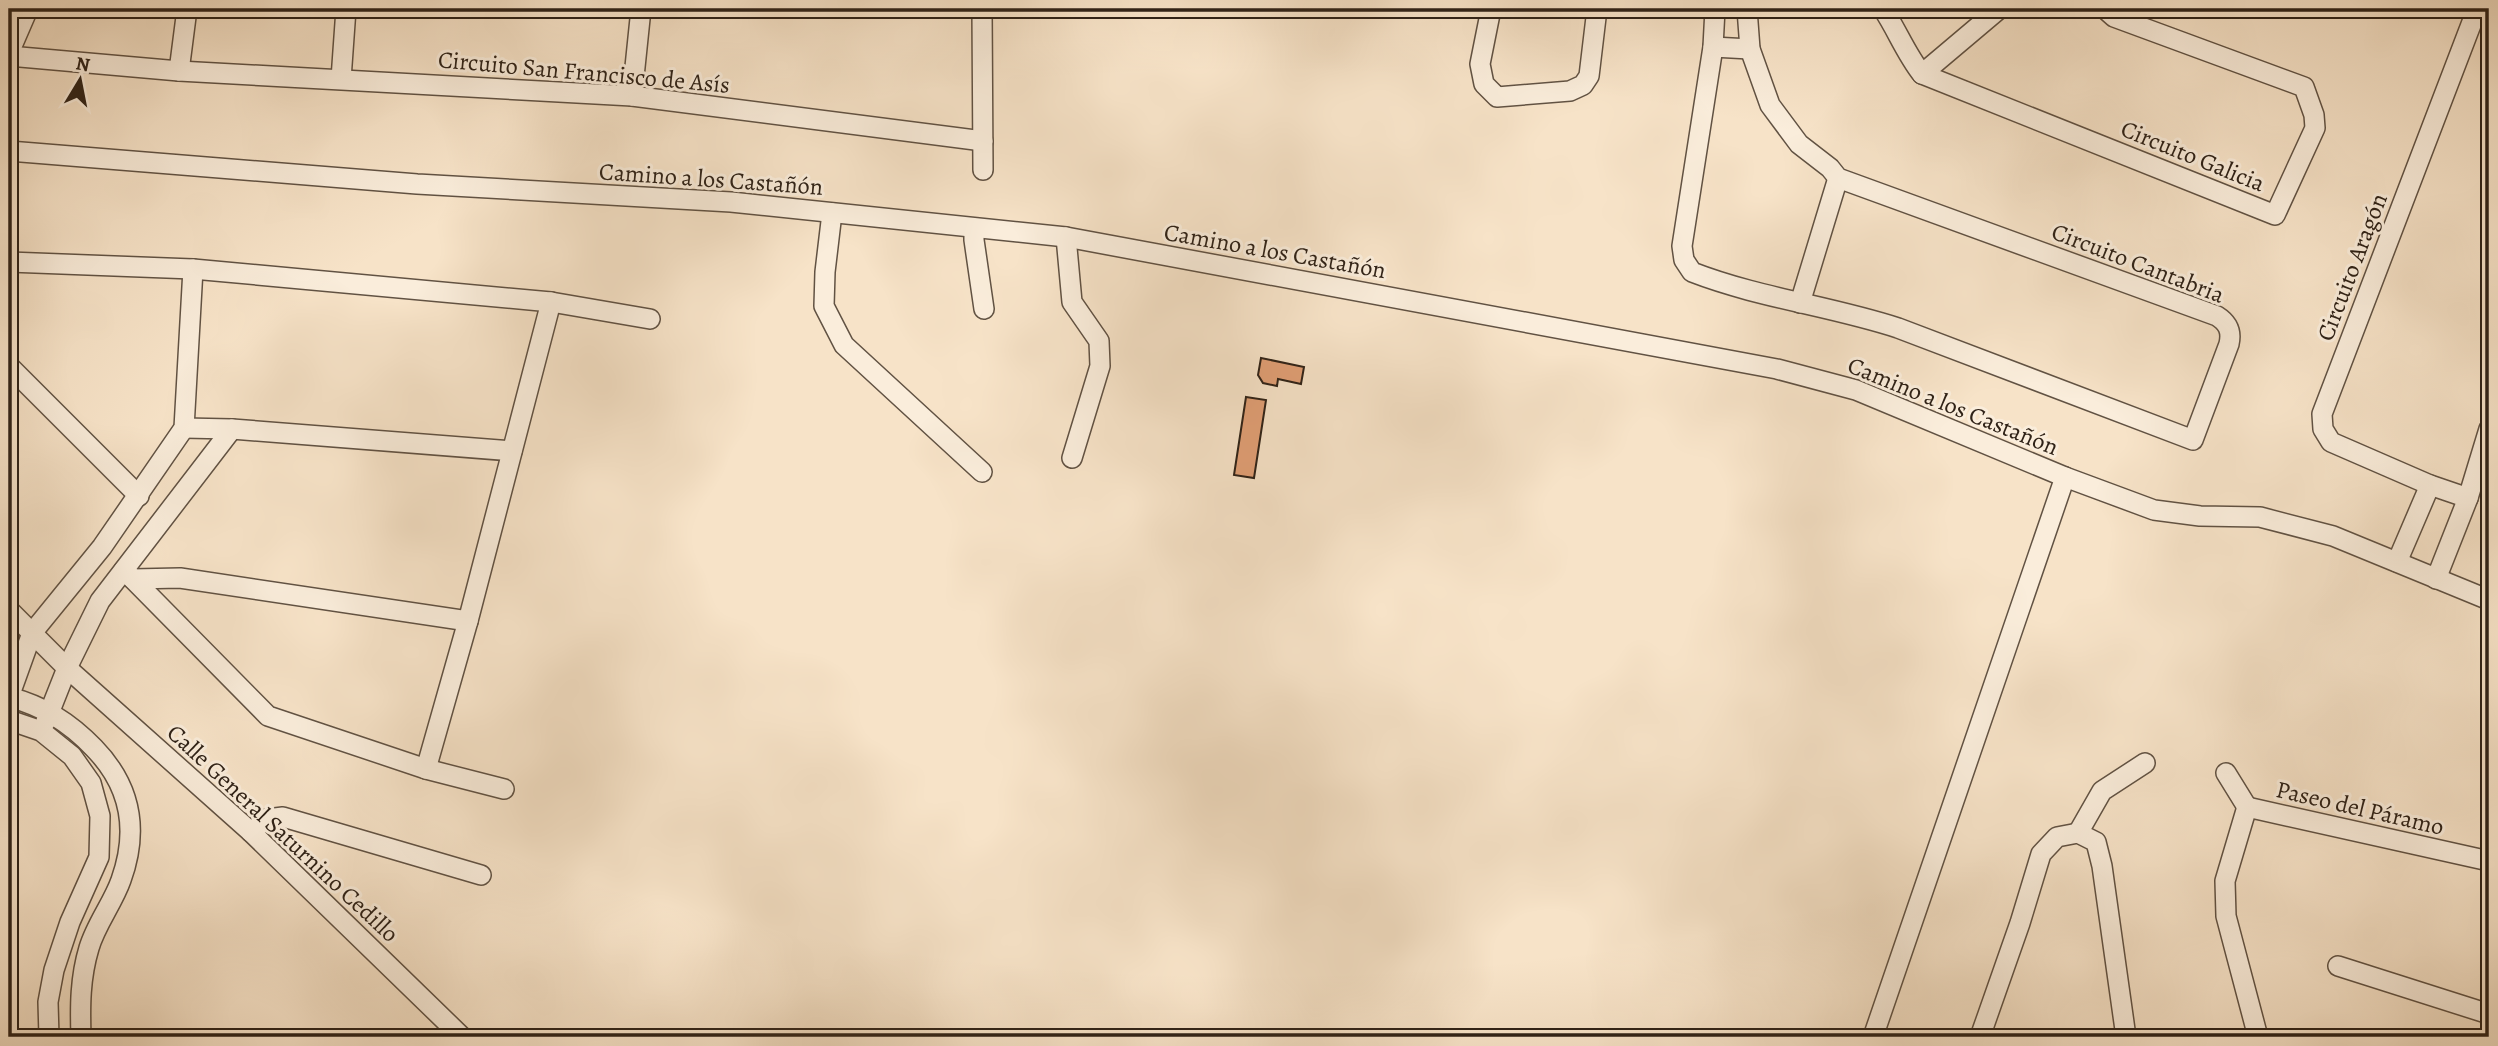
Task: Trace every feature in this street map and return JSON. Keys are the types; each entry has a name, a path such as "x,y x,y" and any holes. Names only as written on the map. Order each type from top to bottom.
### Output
{"street":[{"name":"Circuito San Francisco de Asís","path":"28,9 9,54 179,71 632,96 983,141"},
{"path":"179,71 187,9"},
{"path":"341,79 346,9"},
{"path":"632,96 641,9"},
{"path":"982,9 983,170"},
{"path":"1491,9 1480,64 1484,84 1497,97 1570,91 1583,85 1589,76 1597,9"},
{"name":"Circuito Cantabria","path":"1715,9 1713,47 1682,246 1684,260 1692,272 1898,328 2193,440 2229,344 2229,328 2225,321 1838,178 1830,168 1799,144 1770,105 1750,49 1748,9"},
{"path":"1883,9 1911,61 1922,74 1999,9"},
{"name":"Circuito Galicia","path":"1922,74 2275,215 2315,128 2314,115 2304,88 2114,16 2105,9"},
{"name":"Circuito Aragón","path":"2468,498 2430,485 2330,442 2323,429 2322,414 2477,9"},
{"path":"1713,47 1750,49"},
{"name":"Camino a los Castañón","path":"9,151 417,184 731,202 1066,237 1777,369 1856,390 2066,477 2154,510 2200,516 2260,517 2333,536 2489,600"},
{"path":"1800,303 1838,178"},
{"path":"832,213 824,306 844,345 982,472"},
{"path":"974,228 984,309"},
{"path":"1066,237 1072,302 1099,341 1100,366 1072,458"},
{"path":"9,262 193,269 551,302 650,319"},
{"path":"81,1037 80,987 89,945 121,881 128,854 131,815 111,765 70,725 50,711 9,696 14,660 32,633 102,547 184,428 193,269"},
{"path":"426,769 468,621 551,302"},
{"path":"9,366 139,496"},
{"path":"184,428 232,429 512,452"},
{"path":"41,732 67,668 100,601 128,574 232,429"},
{"path":"2437,579 2468,498 2489,429"},
{"path":"1873,1037 2066,477"},
{"path":"2397,562 2430,485"},
{"path":"128,574 180,578 468,621"},
{"path":"128,574 268,716 426,769 504,789"},
{"name":"Calle General Saturnino Cedillo","path":"9,610 67,668 251,832 462,1037"},
{"path":"9,720 41,732 72,756 92,783 100,816 99,857 70,922 54,970 48,1002 50,1037"},
{"path":"2078,833 2102,790 2145,763"},
{"path":"2226,773 2247,807"},
{"name":"Paseo del Páramo","path":"2258,1037 2226,916 2225,881 2247,807 2489,861"},
{"path":"251,832 267,819 283,817 481,875"},
{"path":"1980,1037 2041,854 2057,837 2078,833 2096,842 2102,866 2126,1037"},
{"path":"2339,965 2489,1014"}],"building":[{"path":"1261,358 1304,367 1301,384 1278,379 1277,386 1263,383 1258,375"},
{"path":"1246,397 1266,400 1254,478 1234,475"}]}
